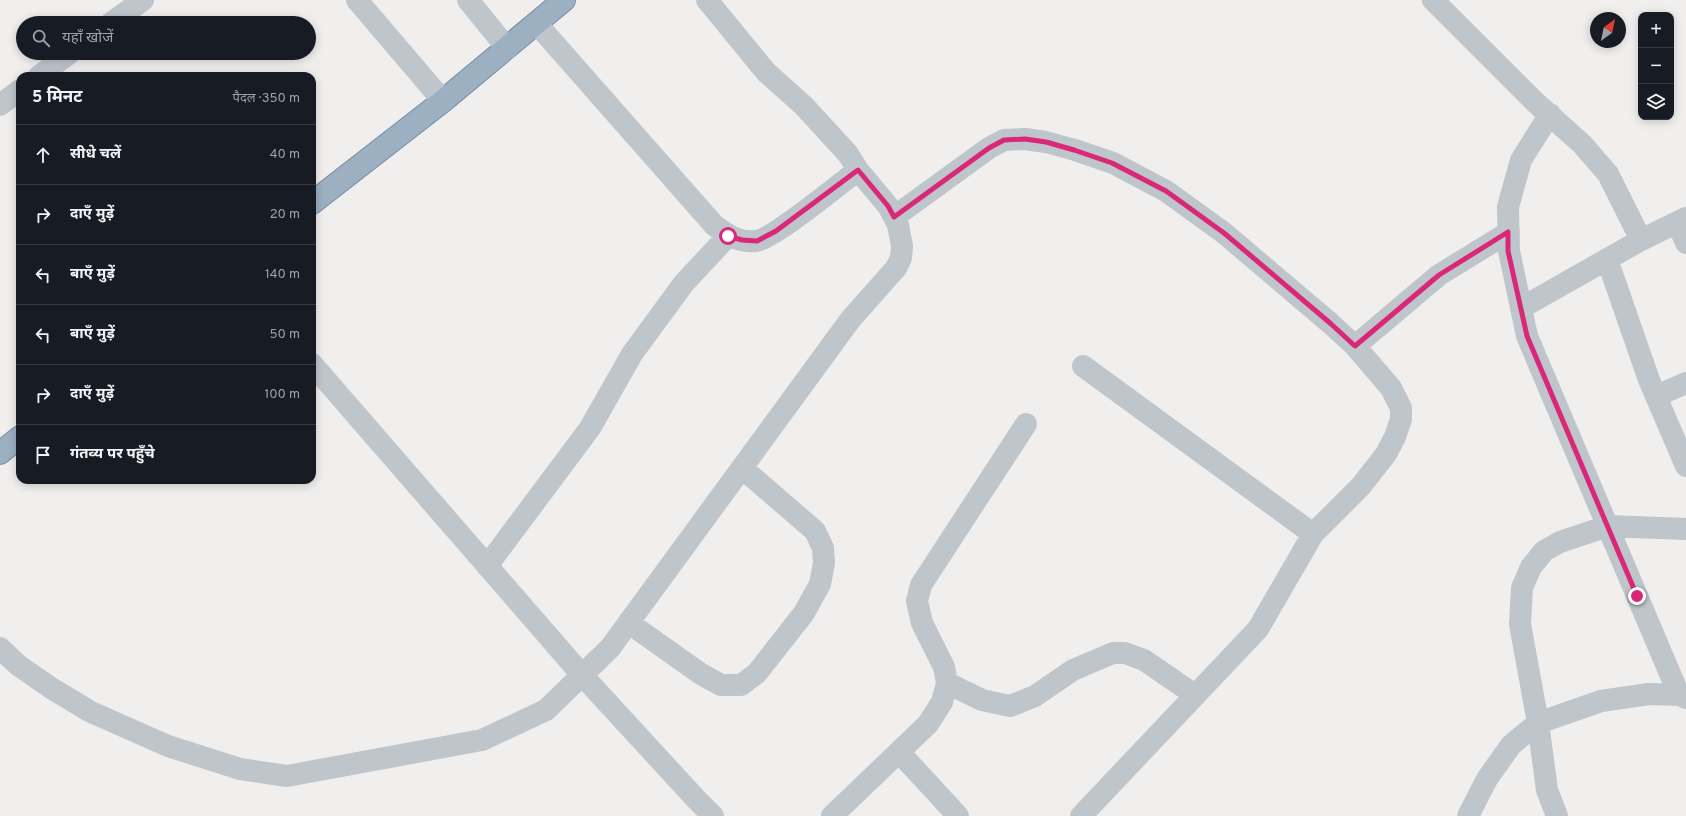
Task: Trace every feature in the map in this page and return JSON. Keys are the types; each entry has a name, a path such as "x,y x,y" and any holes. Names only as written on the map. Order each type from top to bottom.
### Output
{"highway":[{"path":"316,200 443,101 564,0"},
{"path":"0,453 16,440"}],"street":[{"path":"121,16 143,0"},
{"path":"357,0 443,101"},
{"path":"468,0 507,48"},
{"path":"0,648 23,669 91,712 168,746 240,769 287,776 482,740 546,710 610,648 850,320 896,268 901,258 902,246 898,225 888,206 858,170 848,154 804,106 766,72 707,0"},
{"path":"1433,0 1582,144 1608,174 1641,240"},
{"path":"537,24 714,225 728,236 742,240 757,241 776,231 858,170"},
{"path":"44,72 61,60"},
{"path":"0,106 16,93"},
{"path":"1468,816 1487,779 1511,745 1538,723 1601,700 1649,694 1682,696 1527,336 1508,251 1508,207 1521,160 1550,114"},
{"path":"894,217 989,148 1004,140 1025,139 1074,150 1112,163 1166,191 1224,233 1355,346 1391,388 1401,408 1401,419 1395,437 1386,454 1365,481 1313,534 1258,629 1081,816"},
{"path":"1521,308 1641,240 1682,220 1686,243"},
{"path":"1355,346 1439,275 1508,232"},
{"path":"487,566 590,428 632,354 684,283 728,236"},
{"path":"1607,259 1649,380 1686,466"},
{"path":"1083,366 1313,534"},
{"path":"316,369 582,675 713,816"},
{"path":"1656,396 1686,383"},
{"path":"832,816 928,724 942,702 947,683 944,667 922,623 917,601 921,585 1026,424"},
{"path":"629,623 701,674 721,685 741,685 758,673 804,613 820,584 824,563 823,548 815,531 742,468"},
{"path":"1556,816 1547,790 1538,723 1520,624 1522,588 1531,567 1544,551 1560,542 1608,526 1686,529"},
{"path":"947,683 982,700 1010,706 1035,696 1074,670 1112,653 1125,653 1144,660 1195,696"},
{"path":"899,752 958,816"}],"route":[{"path":"728,236 742,240 757,241 776,231 858,170 888,206 894,217 989,148 1004,140 1025,139 1046,142 1112,163 1166,191 1224,233 1355,346 1439,275 1508,232 1508,251 1527,336 1637,596"}]}
